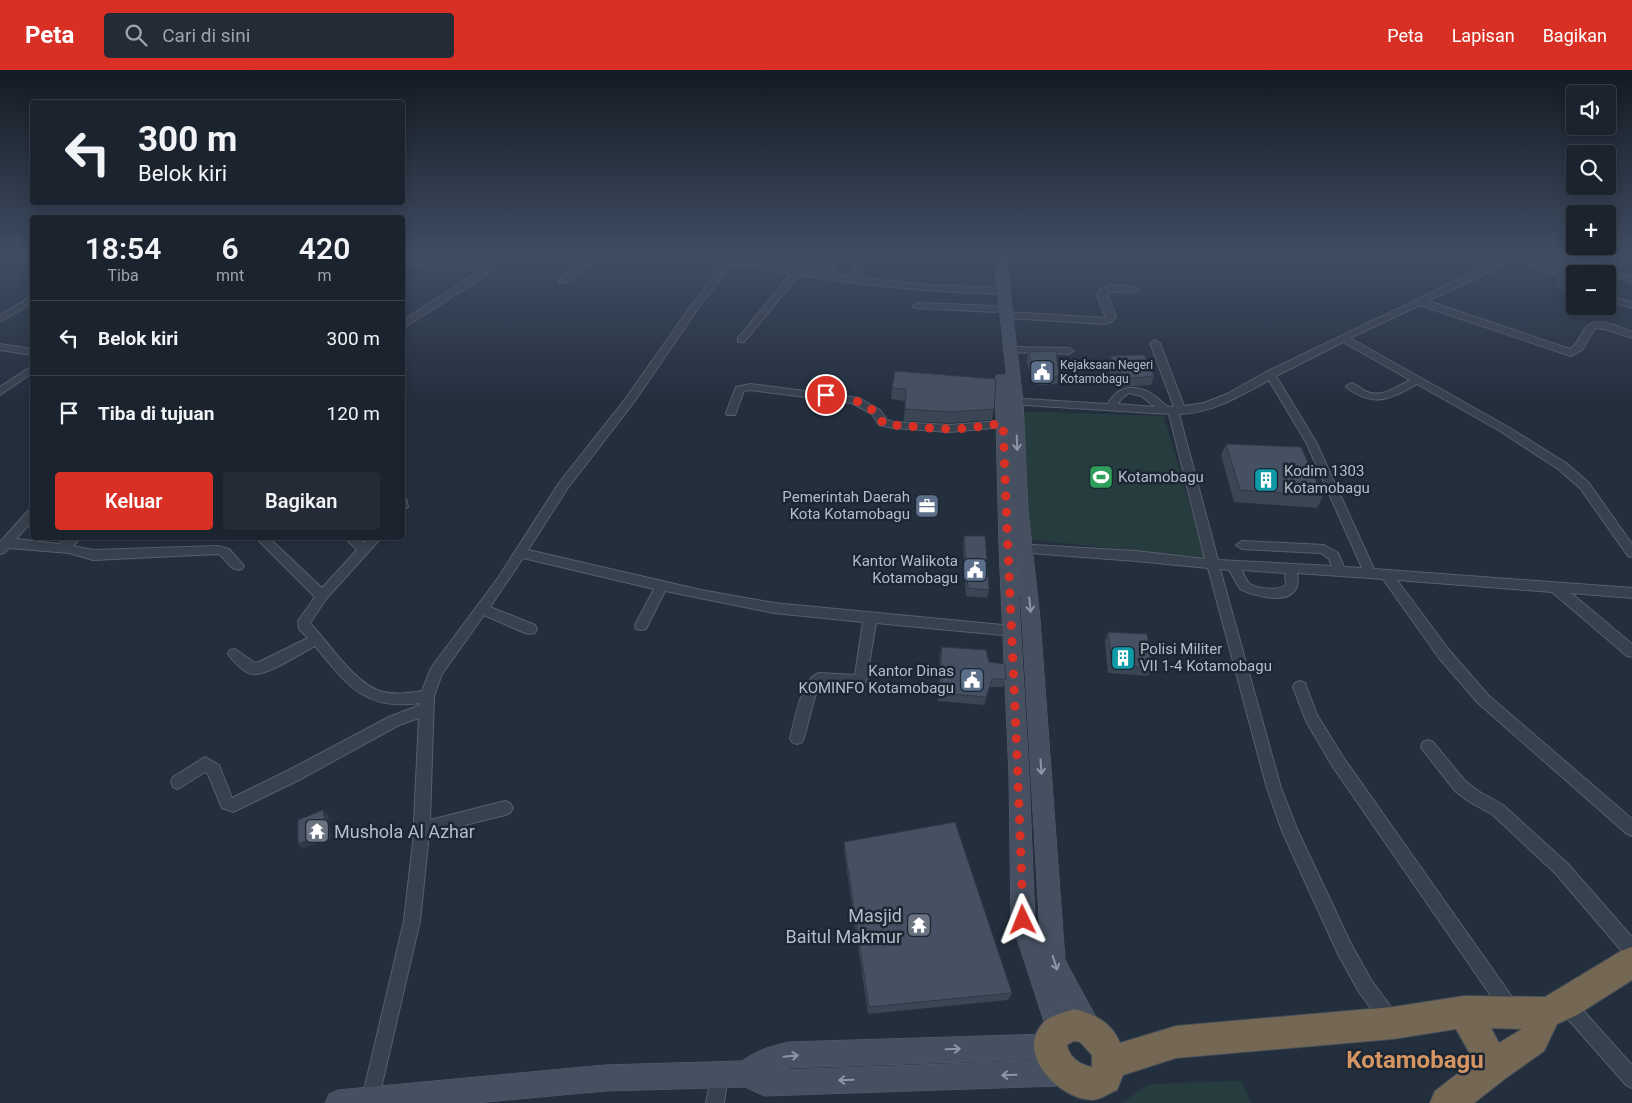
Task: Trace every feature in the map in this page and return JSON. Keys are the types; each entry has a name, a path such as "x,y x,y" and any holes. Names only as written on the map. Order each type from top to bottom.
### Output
{"highway":[{"path":"1077,1074 1176,1042 1393,1023 1464,1012 1514,1014 1556,1008 1632,962"},
{"path":"1447,1103 1494,1066 1533,1040 1556,1008"},
{"path":"1464,1012 1494,1066"},
{"path":"1077,1074 1104,1044 1091,1030"}],"main road":[{"path":"1000,303 1010,350 1009,401 1003,424 1015,548 1031,620 1053,963 1091,1030"},
{"path":"338,1103 605,1078 747,1074 764,1083 1077,1074 1023,920 1013,631 1015,548 1020,510 1000,303"}],"street":[{"path":"0,319 25,303"},
{"path":"405,324 434,303"},
{"path":"369,1101 412,921 421,829 426,703 436,672 522,553 563,486 630,400 697,303"},
{"path":"741,340 771,303"},
{"path":"918,306 975,303"},
{"path":"1007,303 1109,320 1111,316 1106,303"},
{"path":"1009,401 1173,410 1206,406 1231,396 1270,374 1416,303"},
{"path":"1423,303 1571,353 1579,348 1590,327 1594,325 1606,326 1632,335"},
{"path":"1343,338 1504,429 1575,475 1605,513 1632,553"},
{"path":"1155,344 1212,564 1274,788 1290,831 1344,948 1365,986 1393,1023"},
{"path":"0,347 30,352"},
{"path":"1010,350 1069,351"},
{"path":"0,392 30,370"},
{"path":"1270,374 1311,442 1370,573"},
{"path":"1351,386 1361,394 1375,398 1387,395 1418,380"},
{"path":"731,413 740,388 750,386 855,400 876,412 883,423 893,425 956,429 988,424 1003,424"},
{"path":"1112,407 1115,398 1120,394 1126,391 1137,390 1150,395 1173,410"},
{"path":"3,547 30,520"},
{"path":"62,548 72,540"},
{"path":"264,540 322,596"},
{"path":"352,540 364,550"},
{"path":"373,540 322,596 304,621 304,625 356,683 382,698 426,703"},
{"path":"1242,545 1324,549 1334,556 1340,571"},
{"path":"3,547 62,548 92,555 218,550 225,552 238,566"},
{"path":"1015,548 1136,556 1234,566 1370,573 1632,593"},
{"path":"522,553 736,602 774,608 1013,631"},
{"path":"1234,566 1244,586 1252,590 1264,592 1284,593 1290,589 1292,586 1290,569"},
{"path":"1386,575 1444,654 1483,700 1632,829"},
{"path":"641,625 662,586"},
{"path":"1556,588 1632,652"},
{"path":"482,609 530,629"},
{"path":"797,738 809,694 819,679 857,681 861,678 870,617"},
{"path":"235,654 253,669 262,667 317,639"},
{"path":"1300,687 1311,717 1338,762 1514,1014"},
{"path":"178,782 205,764 214,770 227,803 233,805 266,787 294,776 426,703"},
{"path":"1428,746 1460,786 1473,796 1498,810 1562,869 1632,950"},
{"path":"421,829 505,808"},
{"path":"1556,1008 1632,1079"},
{"path":"715,1103 718,1075"}],"green space":[{"name":"Kotamobagu","path":"1015,411 1164,416 1205,558 1025,539"},
{"path":"1242,1081 1251,1103 1122,1103 1149,1084"}],"building":[{"path":"1056,351 1059,376 1041,377 1041,374 1034,374 1029,352"},
{"path":"1144,355 1154,376 1122,379 1119,367 1112,366 1111,356"},
{"path":"895,371 996,379 994,409 951,412 905,409 906,389 892,388"},
{"name":"Kodim 1303 Kotamobagu","path":"1226,444 1301,447 1323,496 1240,490"},
{"name":"Kantor Walikota Kotamobagu","path":"964,536 985,536 989,590 968,588"},
{"name":"Polisi Militer VII 1-4 Kotamobagu","path":"1108,632 1147,634 1152,668 1112,665"},
{"name":"Kantor Dinas KOMINFO Kotamobagu","path":"942,647 986,650 989,662 1005,664 1006,679 992,679 986,697 939,693"},
{"name":"Mushola Al Azhar","path":"323,810 327,832 298,844 298,820"},
{"name":"Masjid Baitul Makmur","path":"955,822 1012,993 869,1007 844,842"}],"place":[{"name":"Kejaksaan Negeri Kotamobagu","path":"1042,372"},
{"name":"Kotamobagu","path":"1101,477"},
{"name":"Kodim 1303 Kotamobagu","path":"1266,480"},
{"name":"Pemerintah Daerah Kota Kotamobagu","path":"927,506"},
{"name":"Kantor Walikota Kotamobagu","path":"975,570"},
{"name":"Polisi Militer VII 1-4 Kotamobagu","path":"1123,658"},
{"name":"Kantor Dinas KOMINFO Kotamobagu","path":"972,680"},
{"name":"Mushola Al Azhar","path":"317,831"},
{"name":"Masjid Baitul Makmur","path":"919,925"}],"district":[{"name":"Kotamobagu","path":"1415,1060"}],"route":[{"path":"826,395 855,400 876,412 879,420 883,423 893,425 956,429 988,424 1003,424 1007,547 1013,631 1019,775 1023,920"}]}
